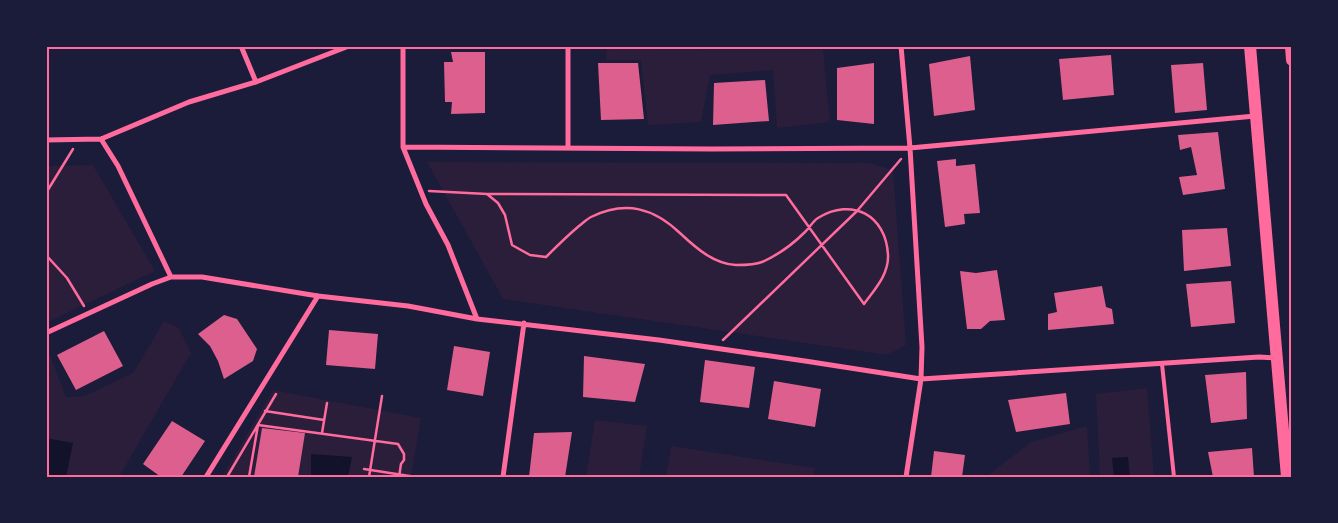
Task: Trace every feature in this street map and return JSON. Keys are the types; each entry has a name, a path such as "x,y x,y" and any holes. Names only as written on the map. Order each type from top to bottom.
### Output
{"main road":[{"path":"1250,46 1287,477"},
{"path":"1291,46 1292,60"}],"street":[{"path":"241,46 256,82"},
{"path":"46,140 101,139 189,102 256,82 349,46"},
{"path":"403,46 403,147 420,191 448,245 477,319"},
{"path":"568,46 568,148"},
{"path":"901,46 910,148 922,347 921,379 906,477"},
{"path":"403,147 910,148 1256,116"},
{"path":"101,139 118,166 171,277"},
{"path":"46,333 171,277 202,277 318,296 408,306 477,319 715,348 921,379 1259,357 1277,358"},
{"path":"206,477 318,296"},
{"path":"503,477 524,324"}],"lane":[{"path":"1162,364 1174,477"}],"path":[{"path":"46,193 78,139"},
{"path":"715,348 856,211 910,148"},
{"path":"420,191 487,194 786,195 809,227 822,245 864,304 881,282 889,263 888,246 883,231 873,219 864,213 851,209 834,210 817,219 809,227 783,250 760,263 735,265 717,261 695,247 660,217 638,208 614,208 590,218 564,238 546,257 530,255 512,245 505,215 498,203 487,194"},
{"path":"46,255 68,278 89,314"},
{"path":"227,477 276,394"},
{"path":"369,477 382,396"},
{"path":"322,433 327,403"},
{"path":"265,411 324,420"},
{"path":"258,424 398,444 404,454 399,475"},
{"path":"249,477 258,424"},
{"path":"364,469 416,477"}],"shaded area":[{"path":"607,49 823,50 830,122 777,128 773,70 710,75 701,122 648,125 641,60 606,60"},
{"path":"427,162 869,163 893,170 906,345 888,355 503,299"},
{"path":"93,165 155,271 46,323 46,166"},
{"path":"164,321 179,328 191,353 119,477 46,477 46,345 66,397 84,396 133,373"},
{"path":"1147,388 1154,477 1100,477 1096,394"},
{"path":"273,390 421,418 411,477 222,477"},
{"path":"595,420 647,426 639,477 586,477"},
{"path":"1087,426 1090,477 986,477 1031,442"},
{"path":"46,438 73,443 66,477 46,477"},
{"path":"671,446 815,468 813,477 666,477"},
{"path":"311,454 352,457 348,477 311,477"},
{"path":"1128,457 1130,477 1114,477 1112,458"}],"building":[{"path":"451,52 485,52 485,113 451,114 452,102 445,102 444,62 453,62"},
{"path":"1111,55 1114,95 1063,100 1059,59"},
{"path":"970,56 975,110 934,116 929,64"},
{"path":"598,63 638,63 644,119 601,120"},
{"path":"874,63 874,124 837,120 837,68"},
{"path":"1203,63 1207,110 1175,113 1171,65"},
{"path":"765,80 769,121 713,125 714,83"},
{"path":"1218,132 1225,189 1183,195 1179,177 1197,175 1191,147 1180,150 1178,135"},
{"path":"956,159 956,166 975,164 980,213 964,214 965,224 945,227 937,161"},
{"path":"1227,228 1231,266 1184,271 1182,230"},
{"path":"997,270 1005,320 990,321 981,329 967,329 960,271 976,273"},
{"path":"1231,281 1235,323 1191,327 1186,284"},
{"path":"1102,286 1106,307 1112,309 1114,324 1048,330 1048,314 1057,312 1054,293"},
{"path":"224,315 237,319 257,349 253,361 224,379 218,361 210,346 198,334"},
{"path":"329,330 378,334 375,369 326,365"},
{"path":"104,331 123,366 76,390 57,355"},
{"path":"454,346 490,352 483,396 447,390"},
{"path":"584,356 645,364 635,402 583,397"},
{"path":"705,360 755,367 749,408 700,402"},
{"path":"1246,372 1247,419 1211,423 1205,375"},
{"path":"774,381 821,389 815,427 768,419"},
{"path":"1066,393 1070,424 1016,432 1008,400"},
{"path":"172,421 205,441 181,477 161,477 143,464"},
{"path":"262,428 305,433 298,477 254,477"},
{"path":"572,432 565,477 529,477 534,433"},
{"path":"1252,448 1254,477 1213,477 1208,452"},
{"path":"934,451 965,455 962,477 931,477"}]}
